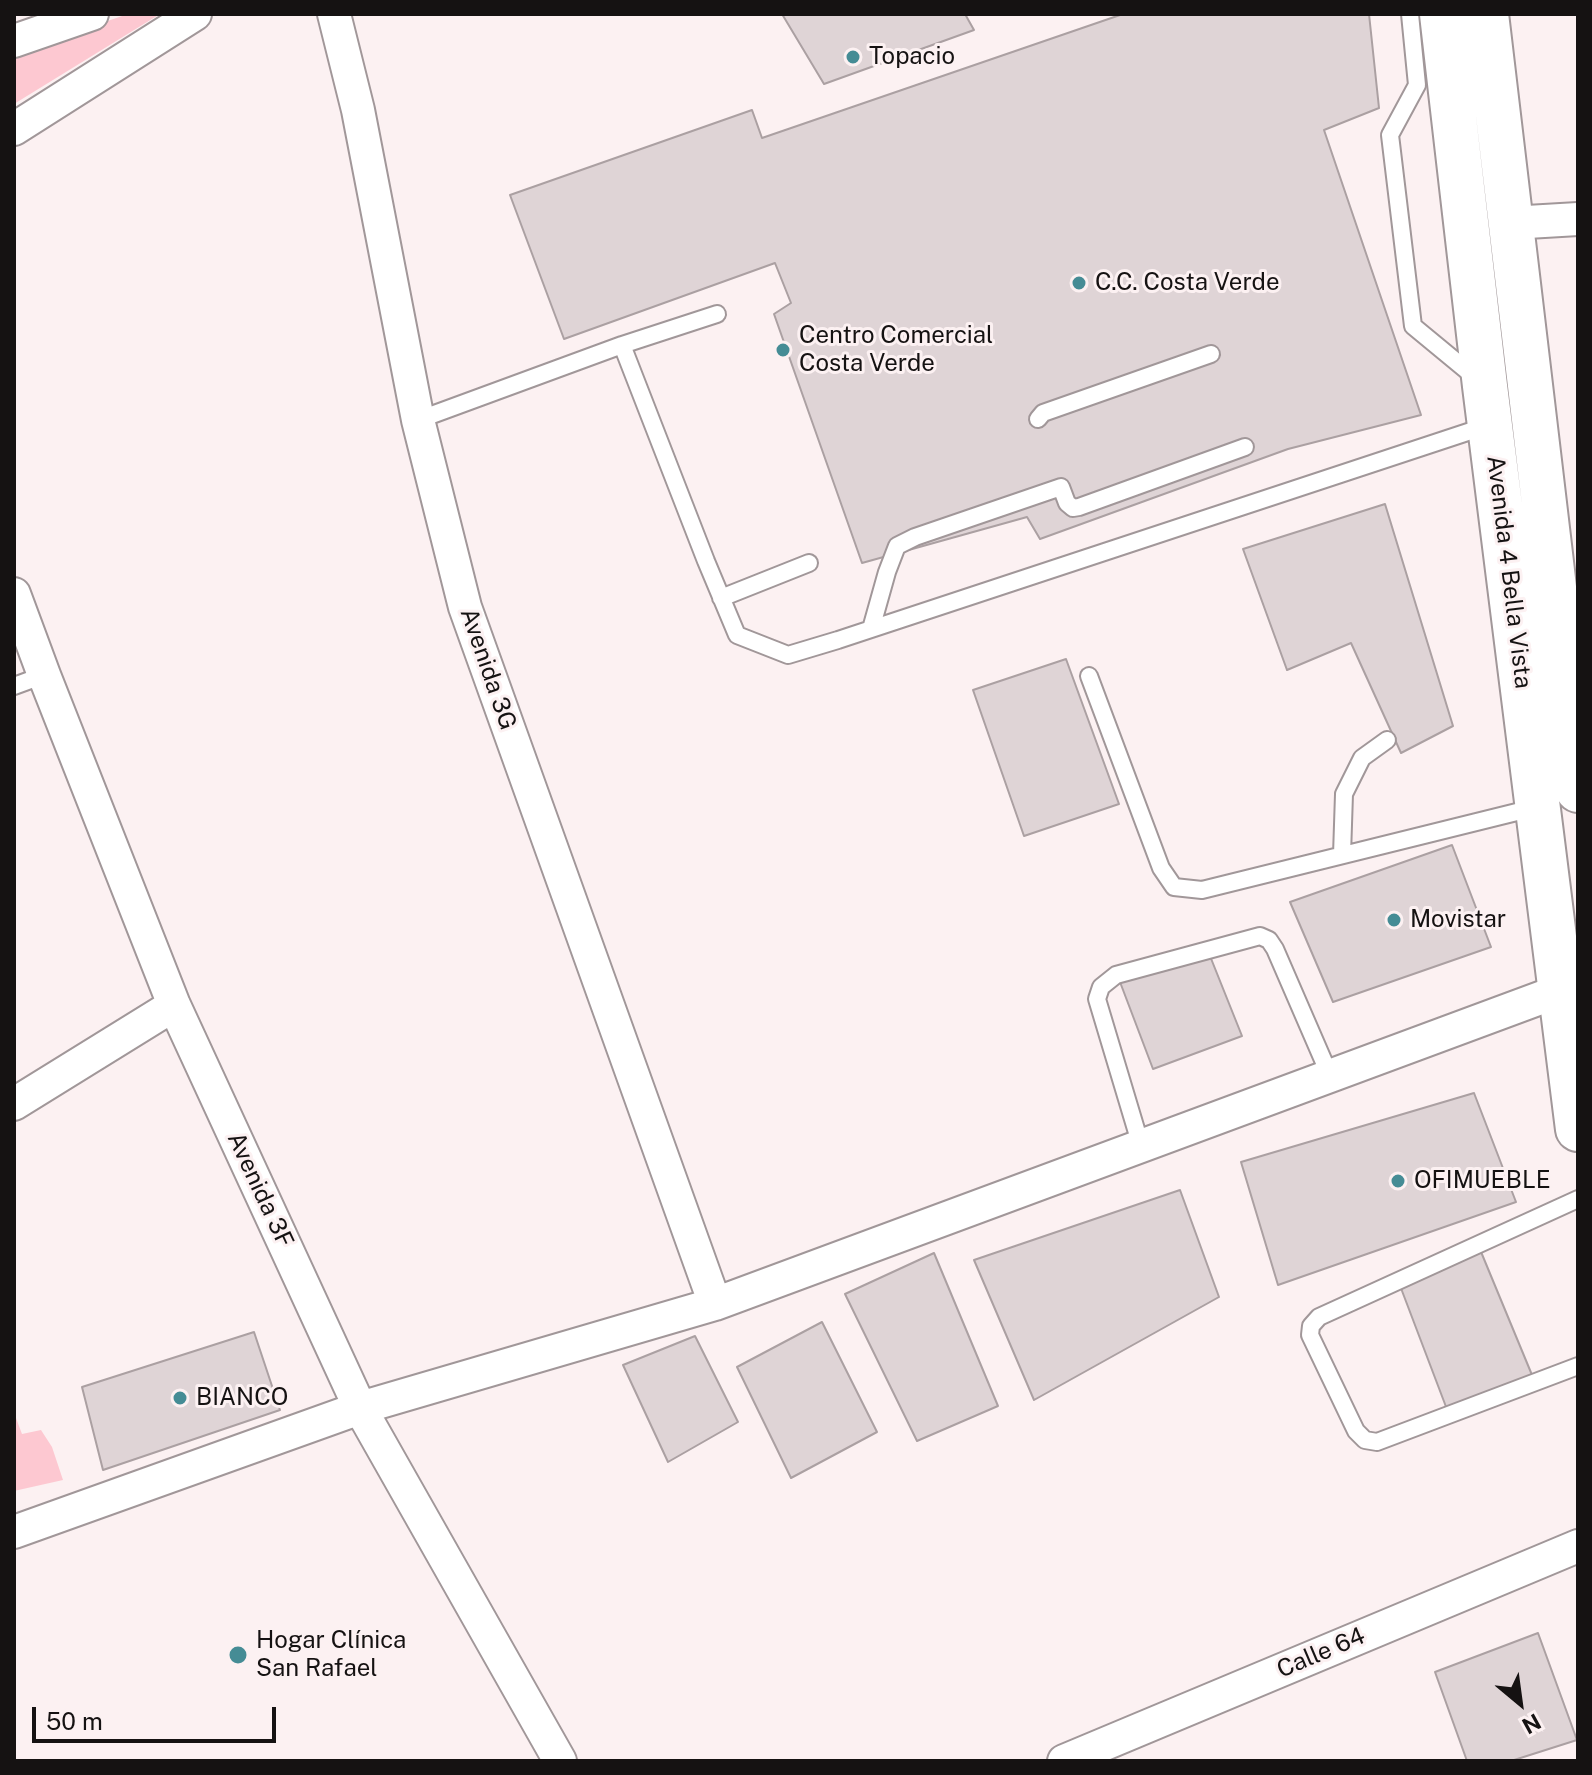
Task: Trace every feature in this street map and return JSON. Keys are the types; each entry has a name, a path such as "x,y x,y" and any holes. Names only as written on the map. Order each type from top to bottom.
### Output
{"street":[{"path":"14,41 92,14"},
{"path":"14,129 195,14"},
{"name":"Avenida 3G","path":"334,14 358,110 418,420 465,607 715,1304"},
{"name":"Avenida 4 Bella Vista","path":"1442,14 1488,405 1568,785"},
{"name":"Avenida 4 Bella Vista","path":"1486,14 1568,785 1570,987 1578,1129"},
{"path":"1510,223 1578,219"},
{"name":"Avenida 3F","path":"14,594 174,1005 360,1408 560,1761"},
{"path":"14,1532 360,1408 715,1304 1570,987"},
{"path":"14,1104 174,1005"},
{"name":"Calle 64","path":"1064,1761 1578,1546"}],"lane":[{"path":"622,345 737,635 788,655 871,629 1488,405 1413,326 1390,135 1417,85 1410,14"},
{"path":"418,420 622,345 717,314"},
{"path":"1038,419 1043,413 1211,354"},
{"path":"871,629 897,546 915,537 1061,487 1067,503 1073,508 1079,507 1245,447"},
{"path":"721,598 809,563"},
{"path":"14,686 44,675"},
{"path":"1089,676 1161,868 1174,887 1202,890 1342,855 1568,785"},
{"path":"1342,855 1344,794 1362,758 1387,740"},
{"path":"1141,1146 1097,999 1101,987 1116,975 1260,936 1269,940 1330,1076"},
{"path":"1578,1199 1319,1317 1311,1326 1310,1335 1356,1431 1365,1440 1377,1442 1578,1366"}],"shaded area":[{"path":"128,14 160,14 14,104 14,53"},
{"path":"16,1418 22,1434 41,1430 52,1447 63,1480 14,1491"}],"building":[{"name":"Topacio","path":"782,14 965,14 974,30 824,84"},
{"name":"C.C. Costa Verde","path":"1123,14 1369,14 1379,108 1324,130 1421,415 1288,449 1040,539 1027,517 862,563 774,314 791,303 775,263 564,339 510,195 752,110 762,138"},
{"path":"1385,504 1453,726 1401,753 1351,643 1287,670 1243,549"},
{"path":"1066,659 1119,804 1024,836 973,690"},
{"path":"1452,845 1491,947 1333,1002 1290,902"},
{"path":"1210,956 1242,1036 1153,1069 1120,982"},
{"path":"1474,1093 1516,1202 1278,1285 1241,1162"},
{"path":"1180,1190 1219,1297 1034,1400 974,1260"},
{"path":"1479,1247 1532,1375 1448,1412 1399,1283"},
{"path":"934,1253 998,1406 917,1441 845,1294"},
{"path":"822,1322 877,1432 791,1478 737,1367"},
{"name":"BIANCO","path":"254,1332 280,1410 103,1470 82,1387"},
{"path":"695,1336 738,1422 668,1462 623,1365"},
{"path":"1538,1633 1577,1740 1511,1761 1467,1761 1435,1672"}],"place":[{"name":"Topacio","path":"853,57"},
{"name":"C.C. Costa Verde","path":"1079,283"},
{"name":"Centro Comercial Costa Verde","path":"783,350"},
{"name":"Movistar","path":"1394,920"},
{"name":"OFIMUEBLE","path":"1398,1181"},
{"name":"BIANCO","path":"180,1398"},
{"name":"Hogar Clínica San Rafael","path":"238,1655"}]}
